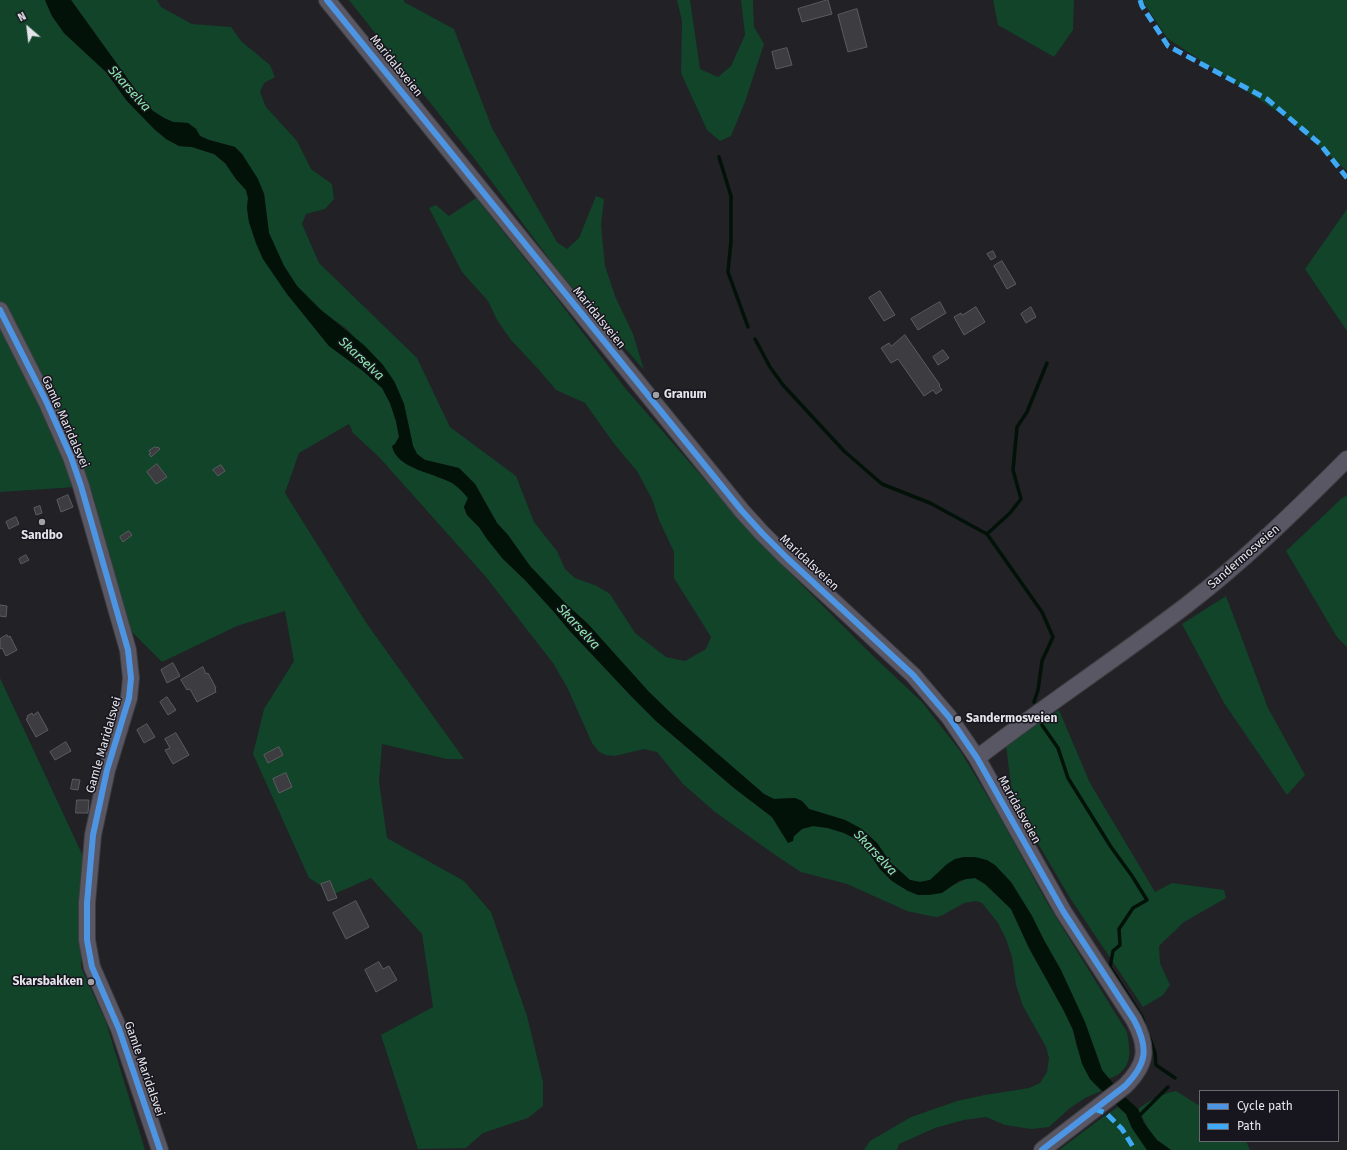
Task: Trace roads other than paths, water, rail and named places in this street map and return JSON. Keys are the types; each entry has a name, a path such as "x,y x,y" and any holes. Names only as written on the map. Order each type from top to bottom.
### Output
{"street":[{"name":"Maridalsveien","path":"327,0 747,516 787,558 913,675 949,717 977,758 1063,911 1139,1029 1144,1045 1142,1061 1138,1072 1124,1086 1042,1150"},
{"name":"Gamle Maridalsvei","path":"0,310 47,403 71,458 81,486 128,650 131,678 129,698 107,770 93,835 87,903 87,940 92,967 119,1029 160,1150"},
{"name":"Sandermosveien","path":"977,758 1163,623 1216,581 1260,544 1347,459"}],"water":[{"name":"Skarselva","path":"45,0 71,0 140,96 153,111 173,122 188,123 196,129 200,136 235,147 242,154 258,179 264,194 269,233 284,266 297,286 320,309 365,346 383,365 394,381 404,404 413,446 417,454 425,460 459,468 475,484 497,523 508,535 530,566 565,603 588,624 649,692 675,717 764,794 774,799 795,798 802,801 809,809 845,820 862,829 877,843 890,862 910,880 920,882 930,880 947,864 955,859 964,857 975,857 987,860 995,865 1011,882 1032,916 1061,970 1085,1022 1102,1070 1124,1096 1138,1109 1144,1123 1157,1140 1171,1150 1147,1150 1132,1128 1126,1114 1090,1079 1082,1064 1073,1030 1029,948 1011,909 985,884 975,878 966,879 959,881 942,893 918,895 908,891 892,881 880,869 858,840 844,833 828,828 813,826 802,829 794,836 793,841 788,843 772,817 734,788 656,721 632,697 569,630 525,580 503,559 479,527 467,515 464,507 468,498 452,483 408,465 395,454 392,446 399,437 396,421 390,403 382,388 363,371 329,346 287,294 263,259 256,243 249,222 247,208 248,198 246,190 225,163 214,154 192,147 179,146 166,139 154,129 127,101 106,72 64,33 52,16"}],"waterway":[{"path":"719,157 731,196 731,241 728,272 748,327"},
{"path":"755,339 770,367 783,385 844,451 882,484 930,503 987,534 1042,612 1053,637 1042,661 1038,690 1034,702"},
{"path":"987,534 1010,513 1021,499 1013,470 1017,427 1027,412 1047,363"},
{"path":"1042,725 1058,748 1068,778 1111,847 1147,900 1133,908 1119,929 1120,945 1113,951 1110,967 1142,1017 1144,1023"},
{"path":"1149,1036 1155,1053 1156,1065 1175,1078"},
{"path":"1139,1116 1168,1087"}],"place":[{"name":"Granum","path":"656,395"},
{"name":"Sandbo","path":"42,522"},
{"name":"Sandermosveien","path":"958,719"},
{"name":"Skarsbakken","path":"91,982"}]}
